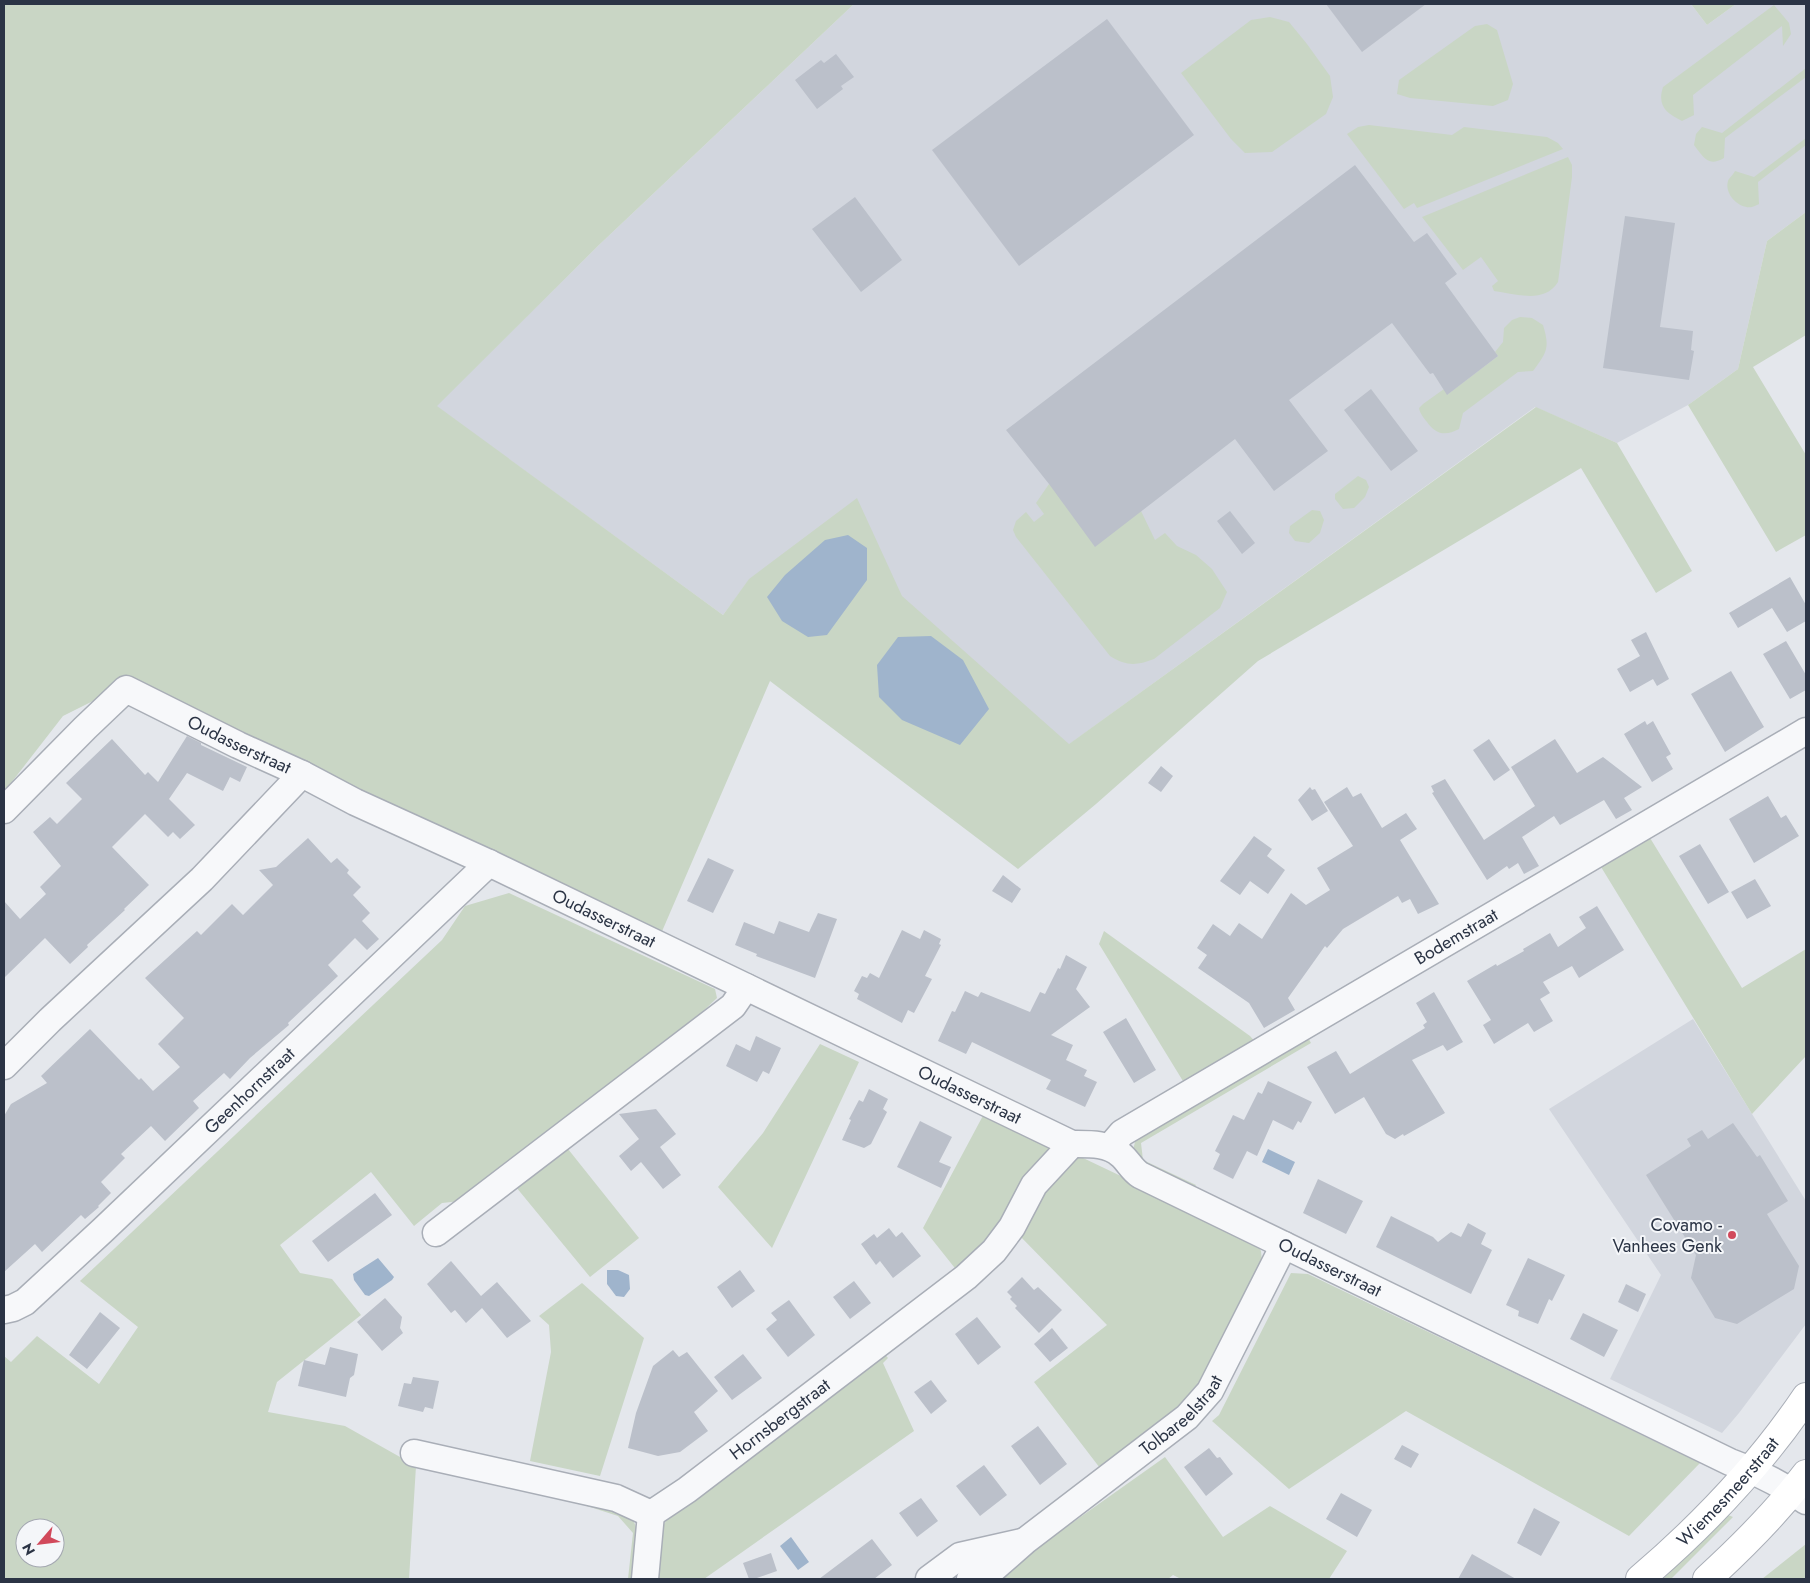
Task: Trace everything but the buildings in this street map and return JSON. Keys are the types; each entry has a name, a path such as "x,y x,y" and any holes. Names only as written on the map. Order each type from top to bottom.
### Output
{"main road":[{"name":"Wiemesmeerstraat","path":"1640,1579 1704,1519 1750,1470 1783,1431 1806,1397"},
{"path":"1707,1579 1802,1489"}],"street":[{"name":"Oudasserstraat","path":"4,810 126,689 238,745 302,774 354,802 489,863 1072,1144 1110,1148 1120,1154 1137,1174 1730,1462 1802,1489"},
{"name":"Bodemstraat","path":"1110,1148 1122,1133 1806,731"},
{"path":"4,1066 202,879 302,774"},
{"name":"Geenhornstraat","path":"4,1310 25,1302 32,1296 489,863"},
{"path":"436,1233 733,1006 746,987"},
{"name":"Hornsbergstraat","path":"651,1514 687,1490 966,1277 994,1251 1012,1227 1034,1185 1072,1144"},
{"name":"Tolbareelstraat","path":"970,1579 993,1569 1025,1542 1187,1417 1205,1398 1284,1245"},
{"path":"414,1453 616,1498 651,1514 645,1579"},
{"name":"Tolbareelstraat","path":"929,1579 960,1556 1025,1542"}],"shaded area":[{"path":"854,4 1691,4 1707,25 1736,4 1806,4 1806,212 1767,241 1738,369 1688,405 1617,443 1535,407 1057,753 749,580 723,615 436,406 599,245"},
{"path":"1693,1019 1806,1201 1806,1324 1722,1433 1610,1379 1661,1275 1549,1109"}],"green space":[{"path":"4,4 854,4 599,245 437,406 723,615 749,579 857,498 902,596 1069,744 1536,407 1617,443 1692,571 1656,593 1581,468 1258,661 1096,804 1018,869 770,681 660,936 249,738 101,697 63,716 4,792"},
{"path":"1691,4 1736,4 1707,25"},
{"path":"1774,5 1789,23 1791,34 1783,46 1782,26 1693,95 1694,115 1682,121 1667,112 1661,99 1663,87"},
{"path":"1270,17 1289,22 1307,44 1330,76 1333,97 1326,114 1272,152 1245,153 1231,139 1181,73 1251,20"},
{"path":"1487,24 1497,30 1513,84 1508,100 1493,106 1410,98 1397,94 1399,80 1475,26"},
{"path":"1806,68 1806,77 1725,138 1724,158 1714,162 1707,160 1694,145 1696,134 1702,127 1722,133"},
{"path":"1369,125 1452,135 1464,127 1547,137 1558,143 1563,149 1417,208 1414,203 1404,209 1347,134 1358,127"},
{"path":"1806,138 1806,145 1758,182 1759,204 1747,207 1734,200 1727,186 1735,171 1754,177"},
{"path":"1568,157 1572,165 1572,177 1558,282 1545,293 1529,296 1494,291 1492,286 1498,281 1481,257 1463,270 1422,217"},
{"path":"1806,212 1806,335 1753,367 1806,455 1806,535 1776,552 1688,405 1738,369 1767,241"},
{"path":"1520,317 1532,318 1543,325 1545,333 1546,350 1533,371 1518,372 1463,413 1459,429 1450,433 1441,433 1434,430 1422,416 1419,408 1444,389 1448,394 1498,356 1495,352 1503,342 1504,328 1512,320"},
{"path":"1358,476 1366,480 1369,487 1365,497 1354,508 1343,509 1335,499 1335,494"},
{"path":"1049,484 1141,511 1155,540 1165,533 1177,546 1196,555 1212,569 1227,592 1220,608 1154,659 1131,664 1121,662 1110,656 1016,537 1013,530 1016,521 1026,512 1034,522 1044,514 1036,503"},
{"path":"1312,510 1320,511 1324,520 1320,533 1309,543 1295,541 1289,533 1290,526"},
{"path":"1647,833 1742,988 1806,949 1806,1056 1752,1114 1598,862"},
{"path":"509,893 715,989 717,998 681,1032 470,1200 442,1203 414,1226 371,1172 280,1245 300,1273 332,1279 361,1315 277,1382 268,1412 345,1426 416,1466 409,1579 4,1579 4,1356 11,1362 37,1336 99,1384 138,1327 80,1281 442,940 465,906"},
{"path":"1104,931 1250,1036 1257,1044 1186,1086 1099,944"},
{"path":"1306,1034 1311,1043 1141,1143 1143,1160 1196,1185 1193,1191 1141,1167 1133,1150 1136,1138"},
{"path":"820,1044 859,1062 772,1248 718,1187 763,1133"},
{"path":"986,1110 1054,1144 1006,1224 958,1272 923,1228"},
{"path":"568,1149 639,1238 590,1277 516,1187"},
{"path":"1081,1157 1255,1240 1261,1251 1262,1262 1200,1394 1103,1472 1034,1382 1107,1325 1018,1234 1046,1185 1076,1158"},
{"path":"1291,1273 1308,1274 1700,1463 1629,1536 1406,1411 1289,1489 1212,1421 1219,1415"},
{"path":"582,1283 644,1338 600,1476 530,1461 551,1352 549,1325 539,1316"},
{"path":"882,1351 888,1358 883,1363 914,1431 704,1579 653,1579 662,1527 668,1518"},
{"path":"1165,1457 1223,1537 1270,1506 1347,1551 1329,1579 1181,1579 1173,1575 1168,1579 993,1579"},
{"path":"531,1488 628,1513 637,1529 639,1537 636,1579 628,1579 633,1533 618,1516"},
{"path":"1728,1515 1733,1517 1671,1579 1663,1579"},
{"path":"1806,1544 1806,1579 1762,1579"}],"water":[{"path":"848,535 867,548 867,580 827,635 808,637 782,621 767,597 785,575 825,540"},
{"path":"931,636 963,660 989,709 960,745 902,720 879,697 877,665 898,637"},
{"path":"1268,1149 1295,1162 1289,1175 1262,1162"},
{"path":"378,1258 394,1277 369,1296 365,1295 354,1280 353,1274"},
{"path":"607,1270 618,1270 629,1275 630,1289 624,1297 616,1296 607,1284"},
{"path":"791,1537 809,1562 798,1570 780,1546"}],"place":[{"name":"Covamo - Vanhees Genk","path":"1732,1235"}]}
